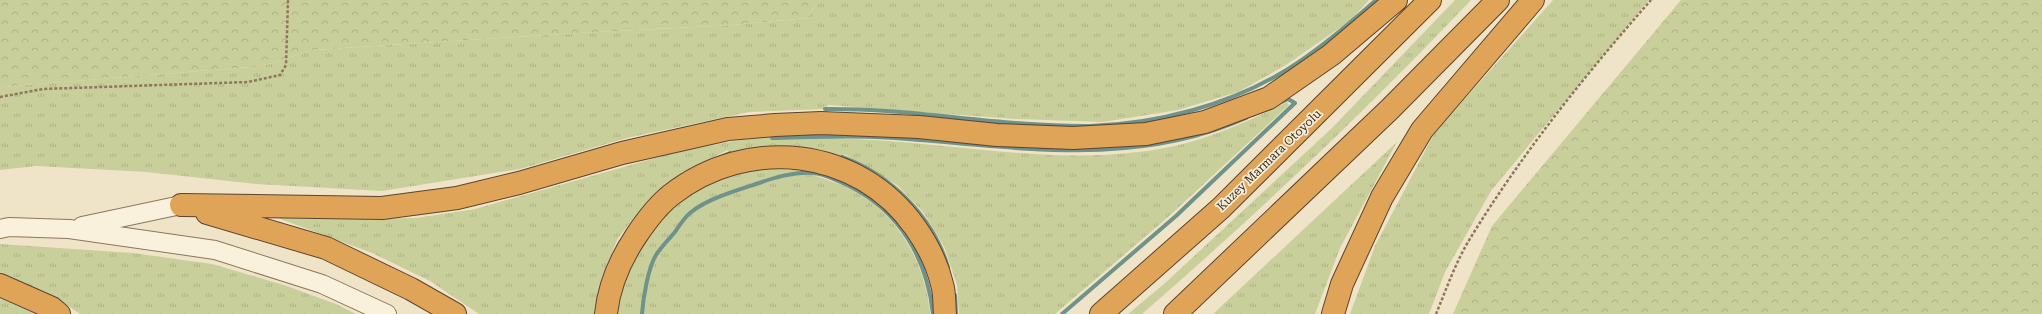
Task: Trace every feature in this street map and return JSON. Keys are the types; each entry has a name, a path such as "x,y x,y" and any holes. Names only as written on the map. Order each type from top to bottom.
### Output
{"highway":[{"path":"181,205 382,208 457,198 622,153 728,129 775,125 821,123 919,127 997,135 1073,138 1146,134 1205,122 1269,98 1331,55 1396,0"},
{"name":"Kuzey Marmara Otoyolu","path":"1101,314 1221,208 1430,0"},
{"path":"1175,314 1390,109 1498,0"},
{"path":"1333,314 1342,284 1382,197 1422,130 1533,0"},
{"path":"606,314 607,301 614,276 624,254 647,218 670,195 694,180 718,168 748,160 783,156 823,162 867,180 902,209 928,246 942,284 945,314"},
{"path":"181,205 326,248 411,288 456,314"},
{"path":"0,285 52,308 59,314"}],"lane":[{"path":"69,229 181,205"},
{"path":"0,229 9,227 69,229 214,250 322,284 387,314"}],"path":[{"path":"0,97 43,89 248,82 280,75 286,65 288,0"},
{"path":"1436,314 1467,243 1518,164 1620,35 1651,0"}],"green space":[{"path":"0,0 820,0 807,18 732,25 561,34 313,50 262,66 0,87"},
{"path":"820,0 1369,0 1351,20 1286,65 1238,92 1178,110 1103,122 1014,119 828,105 825,109 749,112 627,138 520,169 382,191 256,184 146,172 36,166 0,170 0,87 262,66 313,50 561,34 732,25 807,18"},
{"path":"1455,0 1471,0 1392,82 1227,239 1142,314 1128,314 1164,284 1332,128"},
{"path":"1553,0 1649,0 1491,191 1445,272 1429,314 1350,314 1375,246 1435,132"},
{"path":"1681,0 2042,0 2042,314 1453,314 1492,226"},
{"path":"1287,102 1289,105 1167,218 1055,314 959,314 957,285 944,246 923,212 897,185 844,154 842,159 731,154 728,150 683,172 650,198 618,238 600,283 595,314 479,314 430,281 372,253 270,215 345,219 416,218 475,209 680,151 772,134 772,140 844,138 894,141 1014,153 1054,155 1094,155 1134,152 1174,146 1203,138 1246,121"},
{"path":"1397,142 1340,248 1315,314 1213,314"},
{"path":"771,169 817,171 816,176 848,188 865,198 880,210 894,224 906,240 915,258 922,276 930,314 618,314 628,272 638,252 664,217 680,201 698,188 722,176"},
{"path":"0,244 133,253 212,264 284,285 336,304 356,314 80,314 58,299 0,274"},
{"path":"0,297 35,314 0,314"}],"waterway":[{"path":"825,109 891,111 1057,126 1115,124 1167,117 1218,102 1266,82 1323,45 1376,0"},
{"path":"1062,314 1176,216 1295,103 1288,99 1279,103"},
{"path":"772,138 874,137 1036,149 1121,149 1163,143 1205,133 1246,118"},
{"path":"711,161 730,153"},
{"path":"842,157 877,175 908,200 932,231 948,267"},
{"path":"642,314 646,284 653,261 660,249 690,213 696,208 720,196 768,180 799,173 815,173 837,180 867,196 883,209 908,239 917,256 925,274 933,314"},
{"path":"955,295 956,314"}]}
